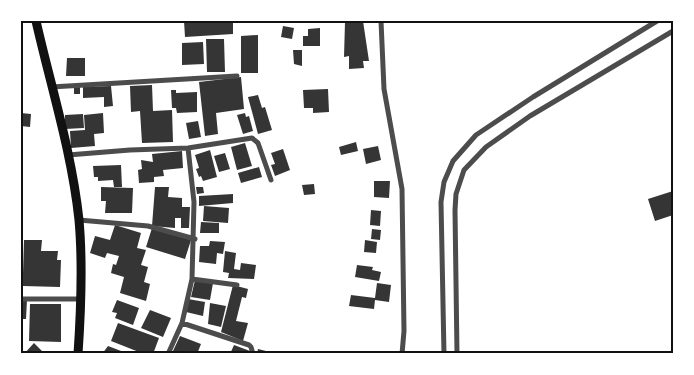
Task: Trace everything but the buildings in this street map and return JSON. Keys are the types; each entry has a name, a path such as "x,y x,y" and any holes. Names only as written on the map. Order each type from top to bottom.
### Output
{"highway":[{"path":"36,21 67,155 79,220 80,299 78,354"}],"street":[{"path":"381,21 384,89 402,189 404,331 402,354"},
{"path":"444,354 441,202 444,182 460,150 483,131 533,97 657,21"},
{"path":"457,354 455,210 456,194 464,170 486,147 530,116 673,31"},
{"path":"51,87 237,76"},
{"path":"67,155 188,148 254,139 258,143 270,180"},
{"path":"168,354 182,323 192,279 195,239 194,202 188,148"},
{"path":"79,220 140,225 195,239"},
{"path":"192,279 237,285"},
{"path":"21,299 80,299"},
{"path":"182,323 249,345 252,347 253,354"}]}
